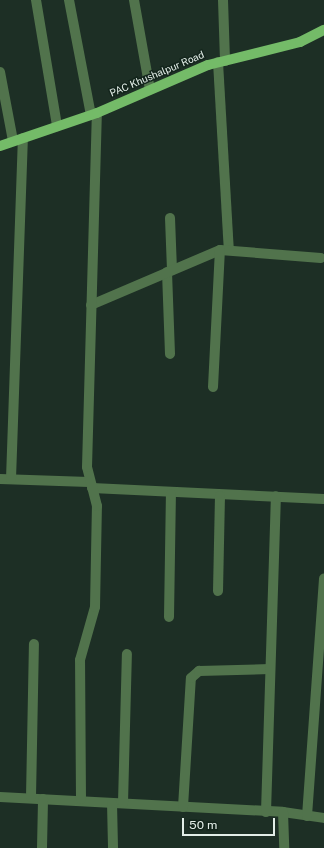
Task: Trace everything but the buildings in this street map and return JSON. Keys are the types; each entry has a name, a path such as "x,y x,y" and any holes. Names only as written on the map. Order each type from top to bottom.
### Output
{"main road":[{"name":"PAC Khushalpur Road","path":"0,146 94,114 222,62 300,42 324,30"}],"street":[{"path":"36,0 57,126"},
{"path":"69,0 94,114 87,467 96,506 95,607 80,660 81,799"},
{"path":"134,0 150,90"},
{"path":"213,387 225,250 222,62 223,0"},
{"path":"0,72 18,139 12,480"},
{"path":"170,218 170,354"},
{"path":"91,304 225,250 321,258"},
{"path":"0,479 90,485 171,494 276,496 324,499"},
{"path":"169,617 171,494"},
{"path":"218,591 220,496"},
{"path":"266,812 276,496"},
{"path":"307,816 324,579"},
{"path":"31,798 34,644"},
{"path":"123,804 127,654"},
{"path":"184,807 191,678 199,671 270,669"},
{"path":"0,797 81,799 123,804 283,812 324,818"},
{"path":"42,848 43,799"},
{"path":"112,803 113,848"},
{"path":"283,812 284,848"}]}
